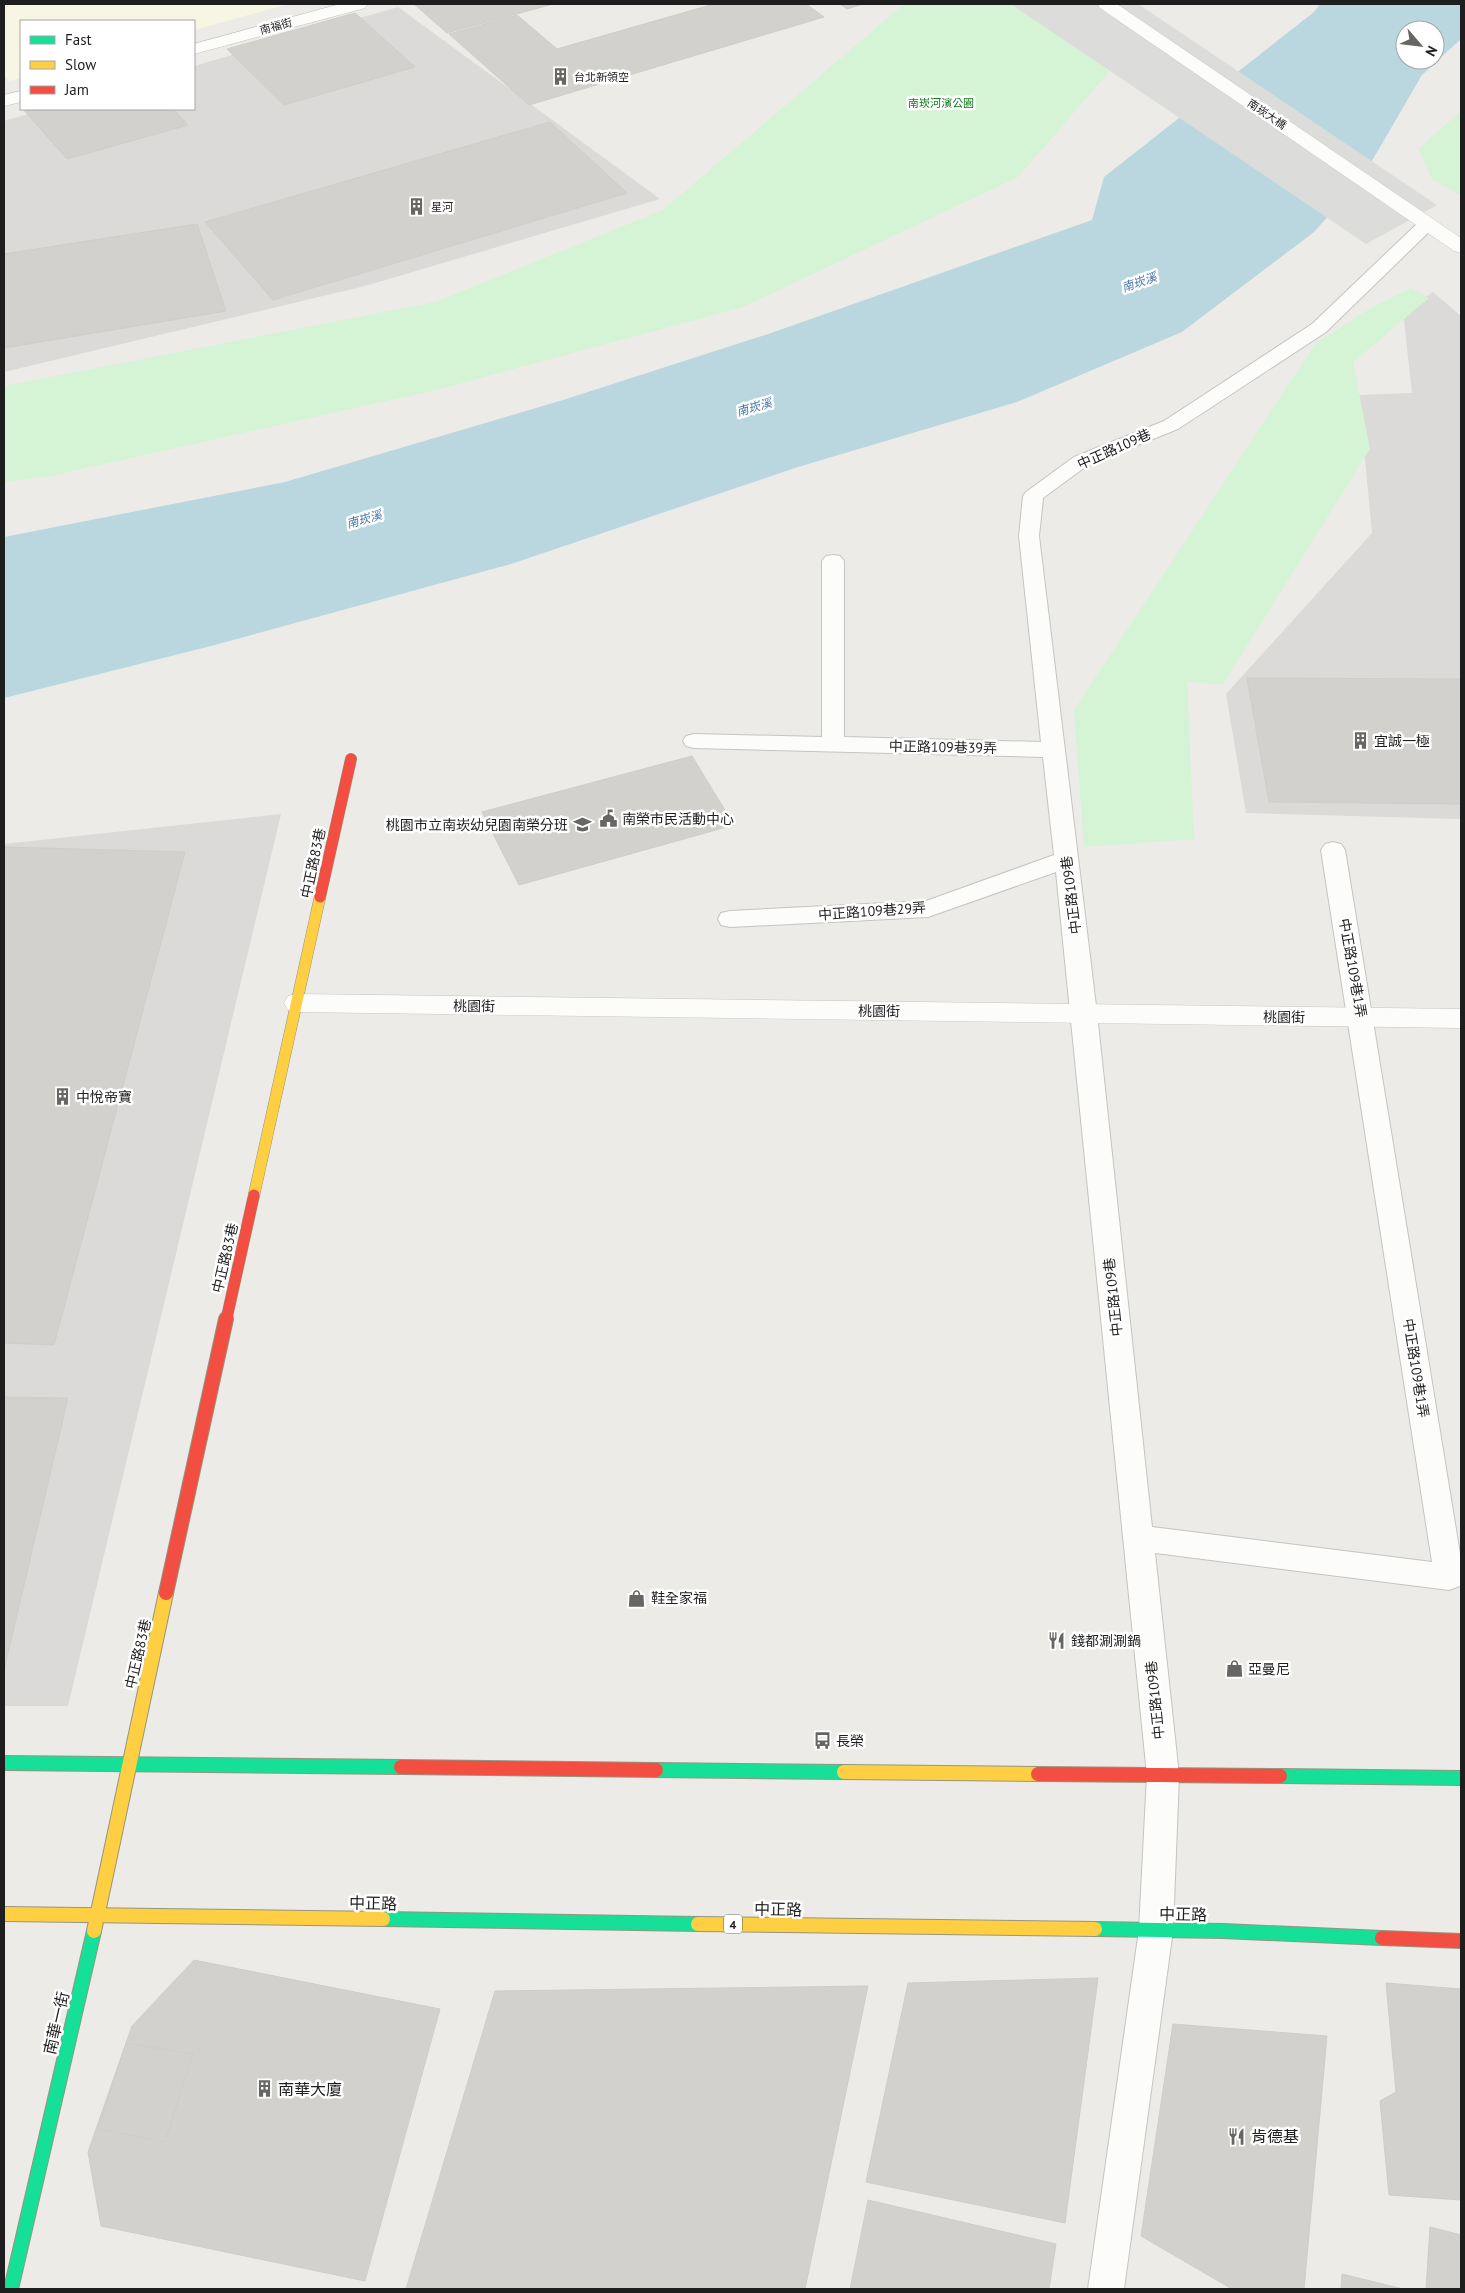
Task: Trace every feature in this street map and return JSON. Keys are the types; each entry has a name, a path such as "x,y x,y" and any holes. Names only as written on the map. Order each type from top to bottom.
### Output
{"main road":[{"name":"中正路83巷","path":"128,1764 351,759"},
{"path":"4,1763 1461,1778"},
{"name":"南華一街","path":"11,2289 97,1916 128,1764"},
{"name":"中正路","path":"4,1914 1222,1931 1461,1941"}],"street":[{"name":"南福街","path":"195,49 358,4"},
{"name":"南崁大橋","path":"1106,4 1461,247"},
{"path":"4,101 20,96"},
{"name":"桃園街","path":"297,1003 1461,1019"}],"lane":[{"name":"中正路109巷","path":"1106,2289 1156,1930 1163,1775 1084,1014 1029,536 1033,496 1081,461 1171,425 1320,328 1428,224"},
{"path":"833,560 833,744"},
{"name":"中正路109巷39弄","path":"694,741 1054,750"},
{"name":"中正路109巷1弄","path":"1138,1538 1455,1580 1333,850"},
{"name":"中正路109巷29弄","path":"730,919 928,909 1067,859"}],"shaded area":[{"path":"4,4 289,4 195,30 195,20 20,20 20,78 9,81 4,75"},
{"path":"398,7 660,199 365,286 4,372 4,121 42,110 195,110 195,66"},
{"path":"1433,292 1461,316 1461,819 1246,813 1226,694 1372,533 1359,395 1412,393 1403,312"},
{"name":"中悅帝寶","path":"281,814 68,1706 4,1706 4,844"}],"green space":[{"name":"南崁河濱公園","path":"904,4 1032,4 1109,72 1018,177 743,307 440,389 50,476 4,482 4,386 435,302 663,210"},
{"path":"1461,111 1461,196 1432,179 1419,149"},
{"path":"1411,288 1429,298 1353,362 1370,449 1223,684 1187,682 1194,839 1084,847 1074,710 1316,343 1371,308"}],"water":[{"name":"南崁溪","path":"1320,4 1461,4 1461,39 1445,54 1445,20 1395,20 1395,70 1427,70 1422,75 1362,178 1314,232 1182,332 1017,402 798,467 511,564 211,646 4,698 4,537 285,482 563,400 771,333 1092,220 1104,177 1314,12"}],"pier":[{"path":"1011,4 1138,4 1437,205 1366,244"}],"building":[{"path":"414,4 553,4 447,33"},
{"name":"台北新領空","path":"714,4 806,4 824,17 529,105 449,34 517,15 557,49"},
{"path":"840,4 863,4 847,9"},
{"path":"355,13 415,67 284,105 227,49"},
{"path":"24,110 174,110 188,125 67,159"},
{"name":"星河","path":"550,122 627,193 273,300 205,222"},
{"path":"197,224 226,311 4,348 4,254"},
{"name":"宜誠一極","path":"1247,678 1461,679 1461,804 1269,802"},
{"name":"南榮市民活動中心","path":"692,756 734,825 519,885 482,812"},
{"name":"中悅帝寶","path":"4,847 185,852 54,1345 4,1343"},
{"path":"4,1397 68,1398 4,1670"},
{"name":"南華大廈","path":"194,1960 440,2009 365,2281 101,2226 88,2152 132,2026"},
{"path":"1098,1978 1065,2223 866,2182 908,1983"},
{"path":"1386,1983 1461,1989 1461,2200 1389,2195 1380,2101 1396,2092"},
{"path":"868,1986 805,2289 406,2289 495,1991"},
{"name":"肯德基","path":"1173,2024 1327,2036 1304,2289 1232,2289 1141,2236"},
{"path":"126,2043 193,2054 165,2142 98,2129"},
{"path":"868,2200 1056,2244 1049,2289 850,2289"},
{"path":"1430,2227 1461,2235 1461,2289 1426,2289"},
{"path":"1342,2274 1403,2289 1341,2289"}],"traffic: fast":[{"path":"4,1763 401,1767"},
{"path":"656,1770 844,1772"},
{"path":"1280,1776 1461,1778"},
{"path":"383,1919 698,1924"},
{"path":"1095,1929 1223,1931 1382,1938"},
{"path":"11,2289 94,1931"}],"traffic: slow":[{"path":"254,1195 320,897"},
{"path":"94,1931 166,1593"},
{"path":"844,1772 1038,1774"},
{"path":"4,1914 383,1919"},
{"path":"698,1924 1095,1929"}],"traffic: jam":[{"path":"320,897 351,759"},
{"path":"166,1593 254,1195"},
{"path":"401,1767 656,1770"},
{"path":"1038,1774 1280,1776"},
{"path":"1382,1938 1461,1941"}],"place":[{"name":"台北新領空","path":"560,77"},
{"name":"星河","path":"417,207"},
{"name":"宜誠一極","path":"1360,741"},
{"name":"南榮市民活動中心","path":"608,819"},
{"name":"桃園市立南崁幼兒園南榮分班","path":"582,825"},
{"name":"中悅帝寶","path":"62,1097"},
{"name":"鞋全家福","path":"637,1598"},
{"name":"錢都涮涮鍋","path":"1057,1641"},
{"name":"亞曼尼","path":"1234,1669"},
{"name":"長榮","path":"822,1741"},
{"name":"南華大廈","path":"264,2089"},
{"name":"肯德基","path":"1237,2136"}]}
